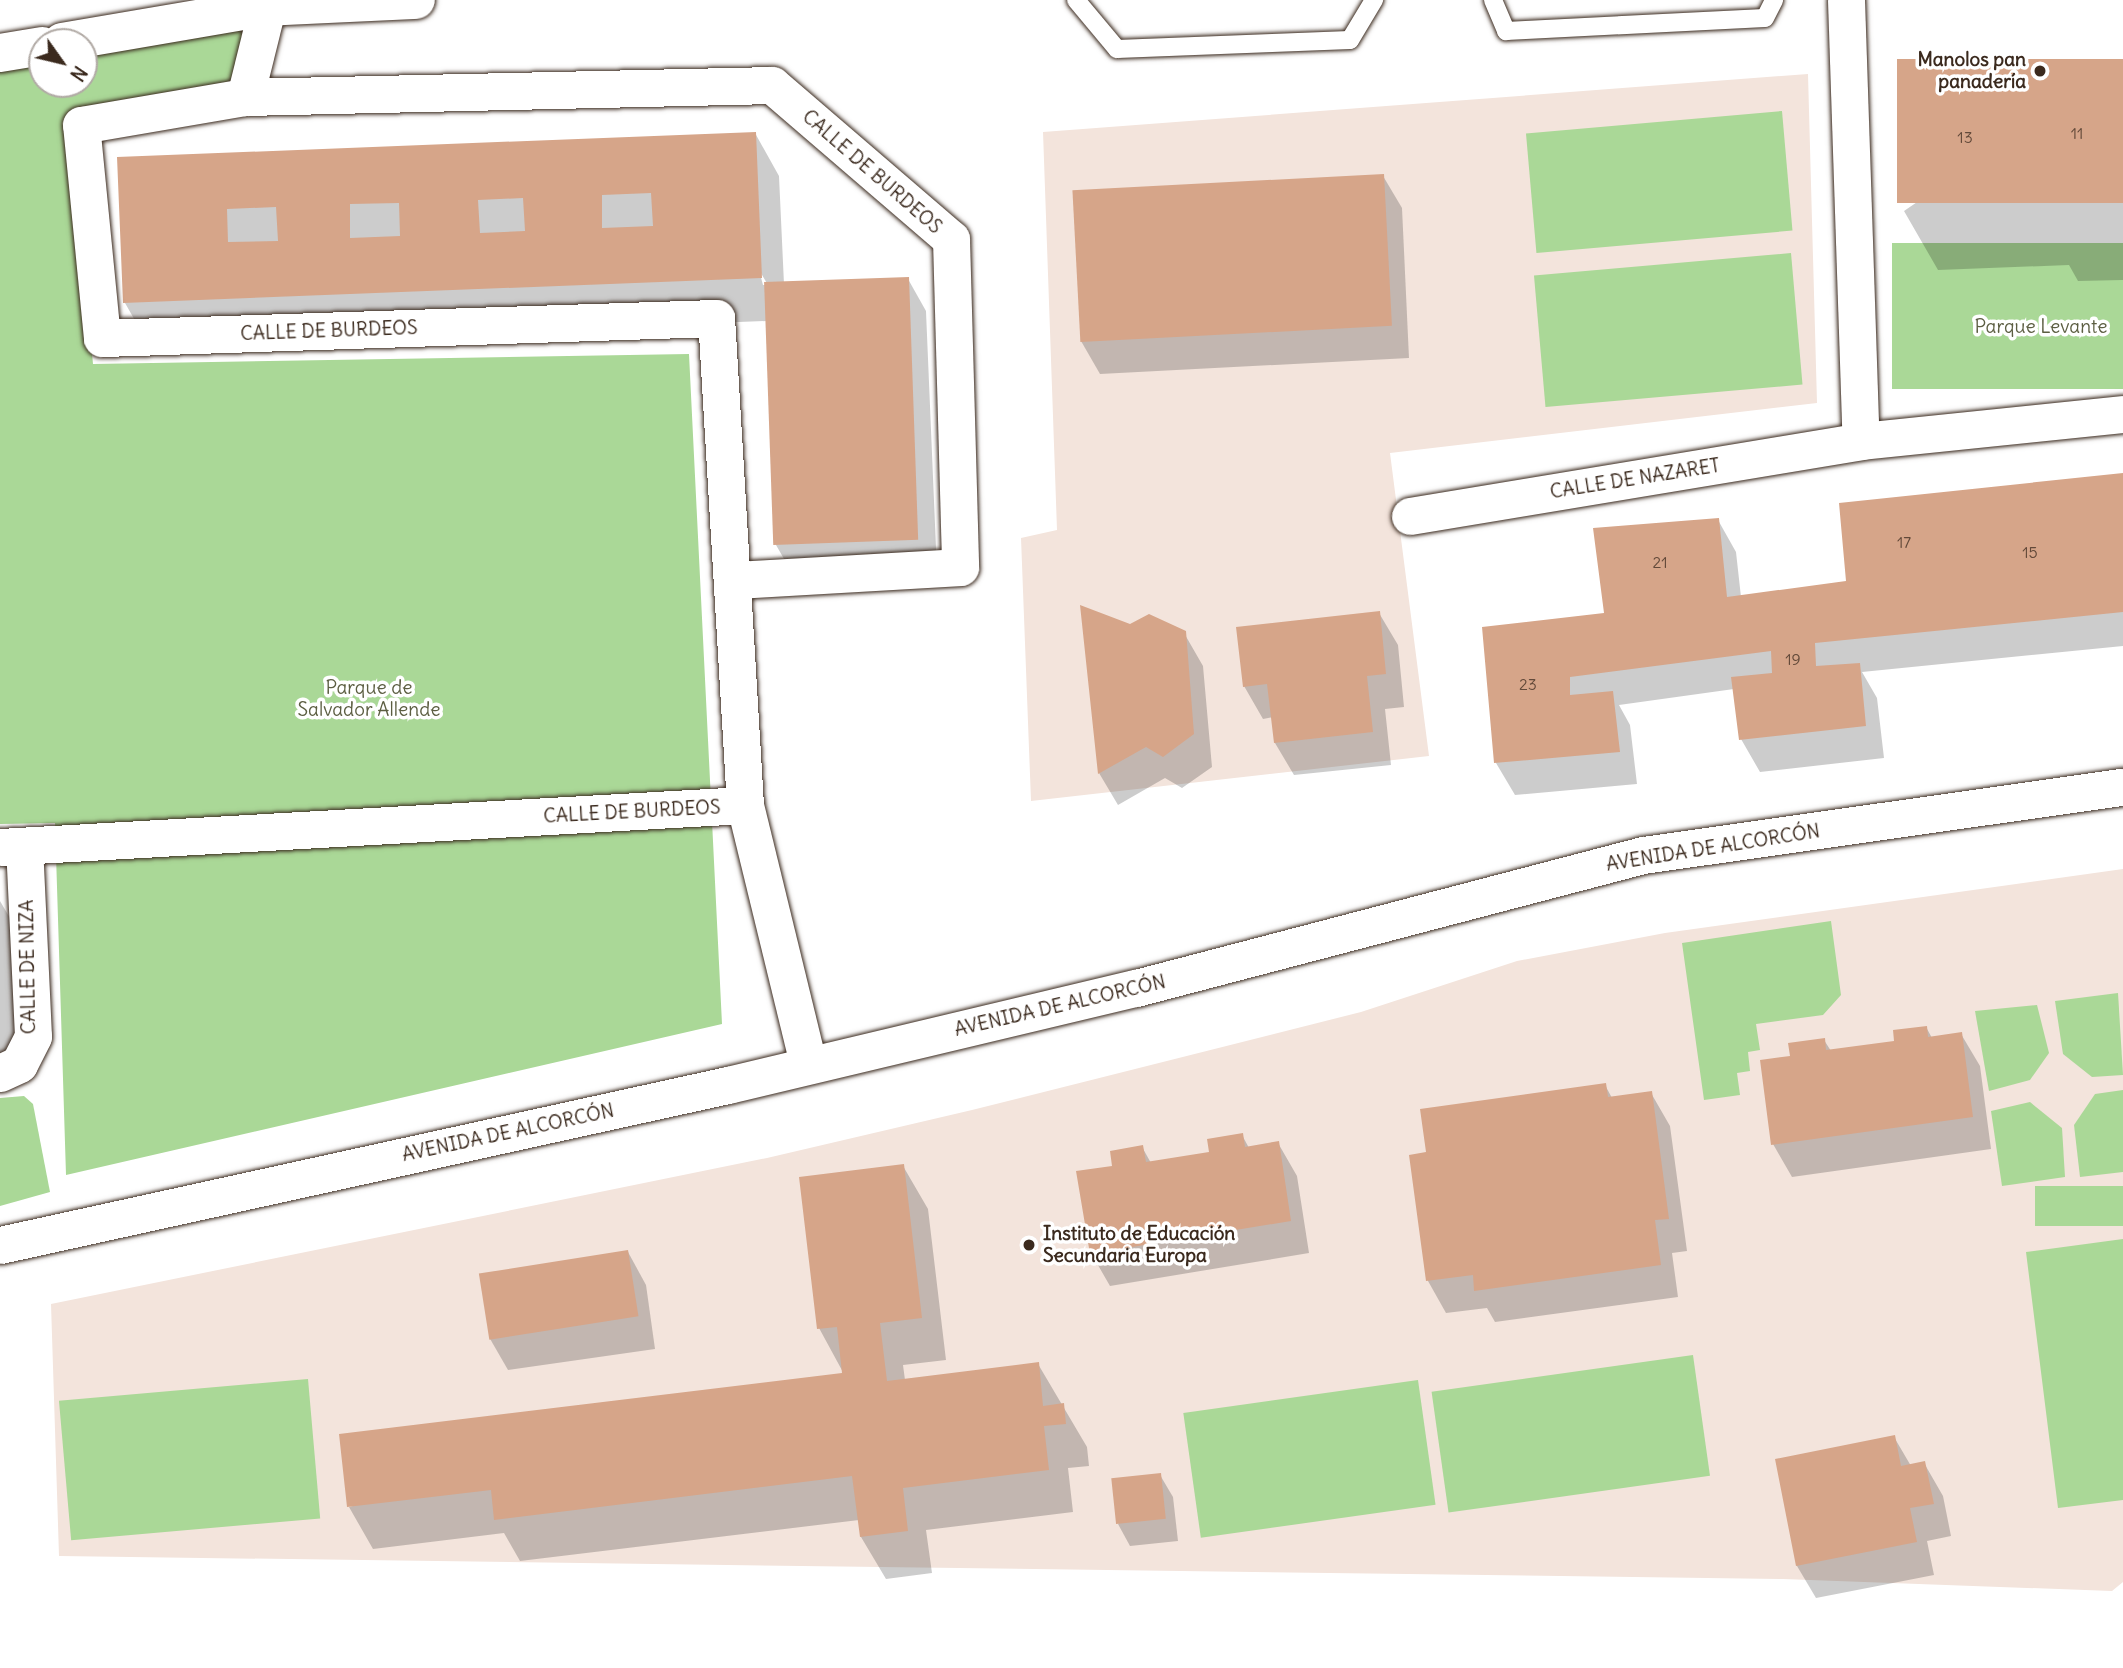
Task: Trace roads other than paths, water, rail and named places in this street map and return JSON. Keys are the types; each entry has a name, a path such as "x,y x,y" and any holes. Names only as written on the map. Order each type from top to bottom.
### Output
{"street":[{"path":"98,35 267,3 416,0"},
{"path":"1846,0 1861,441"},
{"path":"245,97 267,3"},
{"path":"0,53 28,48"},
{"name":"CALLE DE BURDEOS","path":"12,846 745,805 716,318 102,338 81,125 245,97 772,85 951,239 960,567 732,580"},
{"name":"CALLE DE NAZARET","path":"1409,516 1861,441 2123,414"},
{"name":"AVENIDA DE ALCORCÓN","path":"0,1245 808,1064 1306,946 1487,893 1643,855 2123,787"},
{"path":"745,805 808,1064"},
{"name":"CALLE DE NIZA","path":"0,1073 19,1064 33,1036 12,846"}],"lane":[{"path":"1076,0 1117,49 1350,40 1374,0"},
{"path":"1493,0 1506,31 1765,18 1774,0"}],"place":[{"name":"Manolos pan panadería","path":"2040,71"},
{"name":"Instituto de Educación Secundaria Europa","path":"1029,1245"}],"park label":[{"name":"Parque Levante","path":"2041,327"},
{"name":"Parque de Salvador Allende","path":"369,699"}]}
